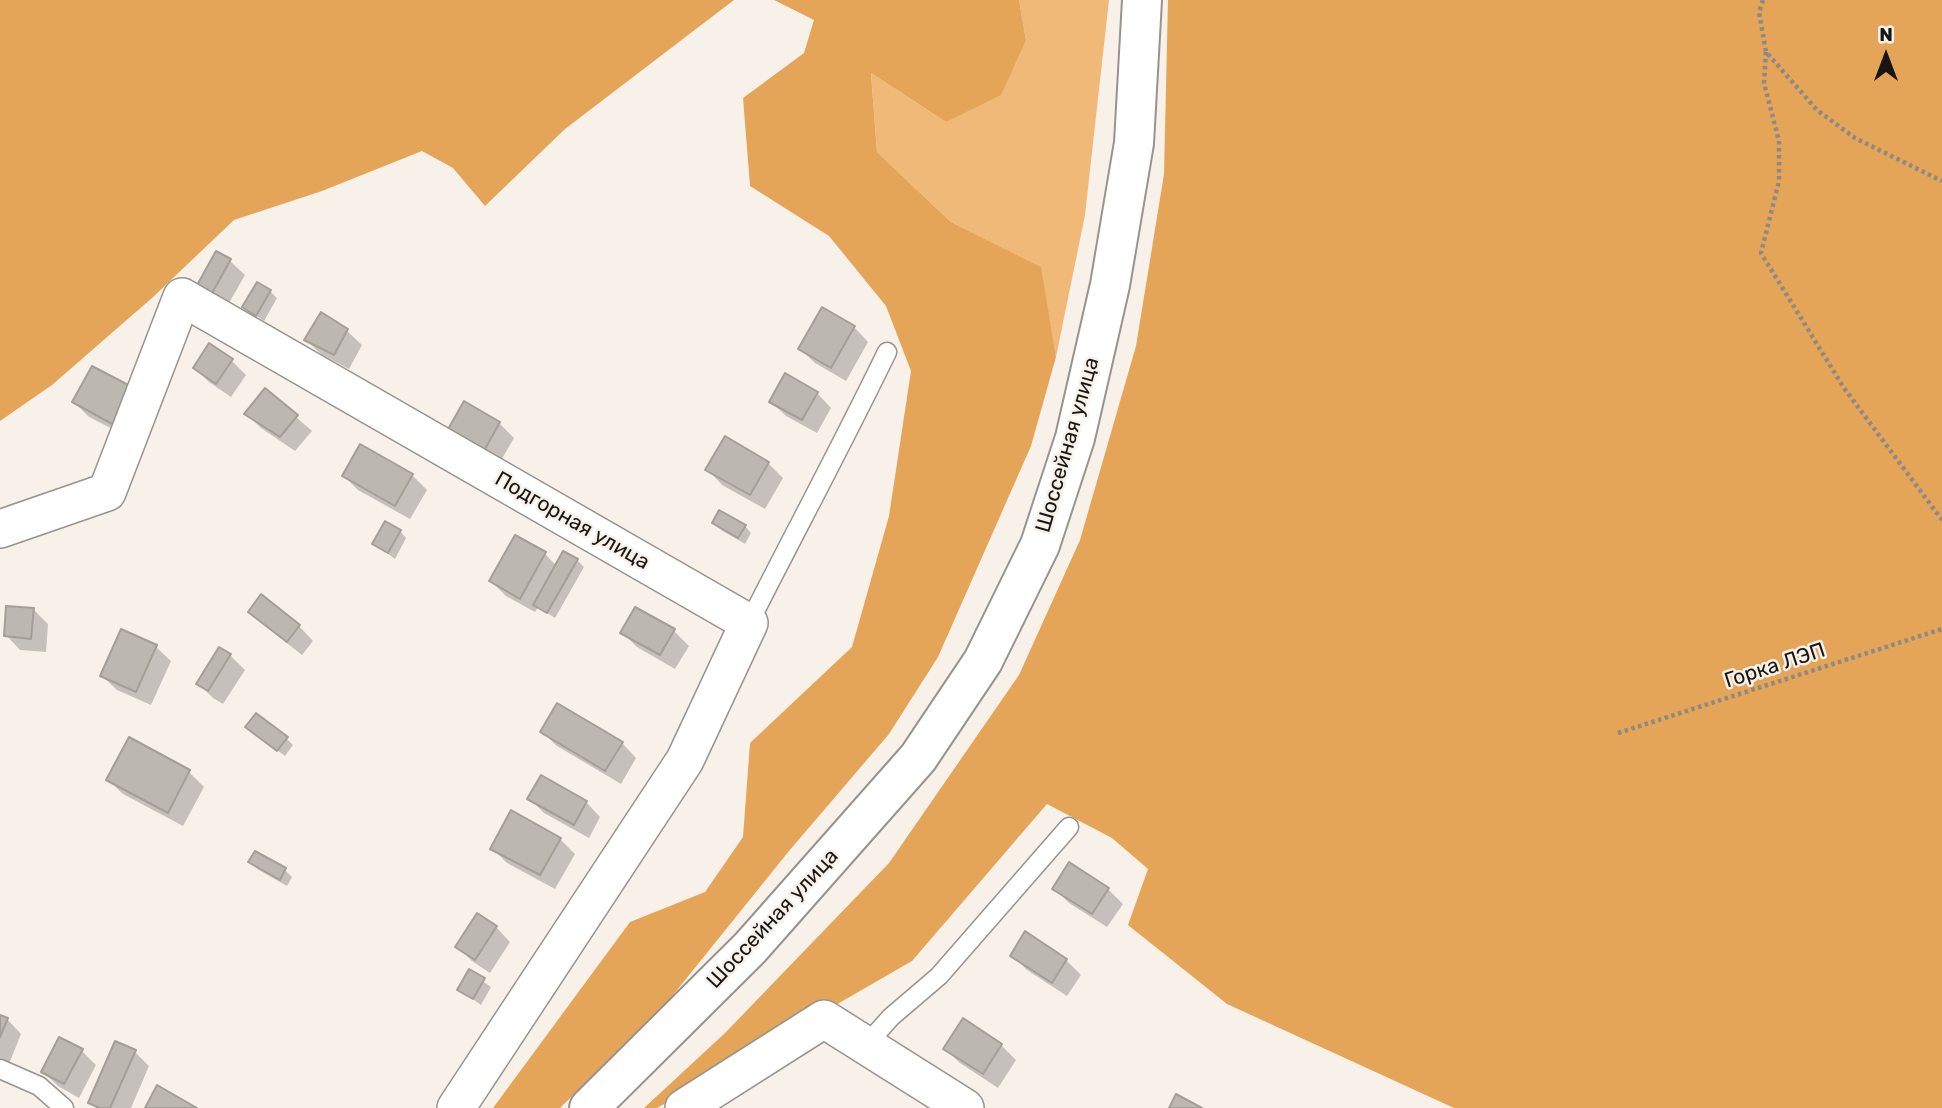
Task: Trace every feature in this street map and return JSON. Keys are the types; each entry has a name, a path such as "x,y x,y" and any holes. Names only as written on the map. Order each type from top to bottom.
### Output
{"main road":[{"name":"Шоссейная улица","path":"589,1108 750,948 901,778 918,758 983,661 1040,545 1075,438 1110,285 1134,143 1142,0"}],"street":[{"name":"Подгорная улица","path":"0,529 107,492 182,297 749,623"},
{"path":"456,1108 685,760 749,623"},
{"path":"684,1108 824,1019 965,1108"}],"lane":[{"path":"749,623 836,457 887,352"},
{"path":"866,1045 891,1017 939,976 1069,827"},
{"path":"0,1069 39,1086 64,1108"}],"path":[{"path":"1763,0 1759,12 1766,52 1763,83 1779,141 1779,181 1761,253 1844,388 1942,520"},
{"path":"1766,52 1817,110 1855,138 1942,181"},
{"name":"Горка ЛЭП","path":"1618,733 1942,629"}],"shaded area":[{"path":"0,0 734,0 565,129 485,206 453,168 422,151 322,191 234,220 152,298 52,385 0,421"},
{"path":"774,0 1019,0 1026,40 1001,95 946,122 871,73 877,152 951,222 1041,267 1056,357 1031,446 938,657 889,734 789,851 669,1000 560,1108 493,1108 630,922 705,892 743,837 750,743 852,647 889,516 911,371 886,306 829,236 750,186 743,98 804,53 814,20"},
{"path":"1019,0 1109,0 1085,215 1056,357 1040,267 951,222 877,152 871,73 946,122 1026,40"},
{"path":"1168,0 1942,0 1942,1108 1454,1108 1227,1004 1128,925 1148,869 1112,838 1047,804 912,961 657,1108 644,1108 725,1033 889,863 1019,675 1080,540 1136,346 1164,174"}],"building":[{"path":"216,251 231,259 206,304 191,296"},
{"path":"257,282 271,290 256,316 242,307"},
{"path":"822,307 855,326 831,368 798,349"},
{"path":"321,312 348,329 334,355 304,340"},
{"path":"209,343 233,359 216,384 193,368"},
{"path":"92,366 136,389 116,426 72,402"},
{"path":"785,373 818,392 802,420 769,402"},
{"path":"265,388 298,415 280,437 244,414"},
{"path":"464,401 500,422 484,451 447,431"},
{"path":"725,436 769,462 750,495 705,470"},
{"path":"360,444 413,474 395,506 342,476"},
{"path":"719,510 746,525 738,538 712,523"},
{"path":"385,521 401,530 388,553 372,544"},
{"path":"515,535 546,552 520,599 489,581"},
{"path":"563,551 578,559 547,613 533,605"},
{"path":"261,594 300,625 287,642 248,612"},
{"path":"6,606 34,608 31,639 4,636"},
{"path":"635,607 675,629 660,655 620,633"},
{"path":"121,629 157,645 136,692 100,676"},
{"path":"219,647 231,654 208,691 196,684"},
{"path":"557,703 623,742 605,771 540,732"},
{"path":"256,713 288,737 277,751 245,727"},
{"path":"129,737 190,770 168,813 106,780"},
{"path":"541,775 587,801 574,825 527,799"},
{"path":"511,810 561,838 540,875 490,849"},
{"path":"255,851 286,868 280,880 248,862"},
{"path":"1069,862 1109,888 1092,914 1052,889"},
{"path":"477,913 497,926 475,960 455,947"},
{"path":"1025,931 1067,959 1052,983 1010,956"},
{"path":"469,969 485,978 473,999 457,990"},
{"path":"0,1015 8,1018 0,1037"},
{"path":"963,1018 1002,1044 983,1074 943,1049"},
{"path":"59,1037 83,1049 64,1084 41,1072"},
{"path":"115,1041 136,1050 110,1108 100,1108 88,1103"},
{"path":"157,1085 197,1108 145,1108"},
{"path":"1176,1094 1202,1108 1169,1108"}]}
